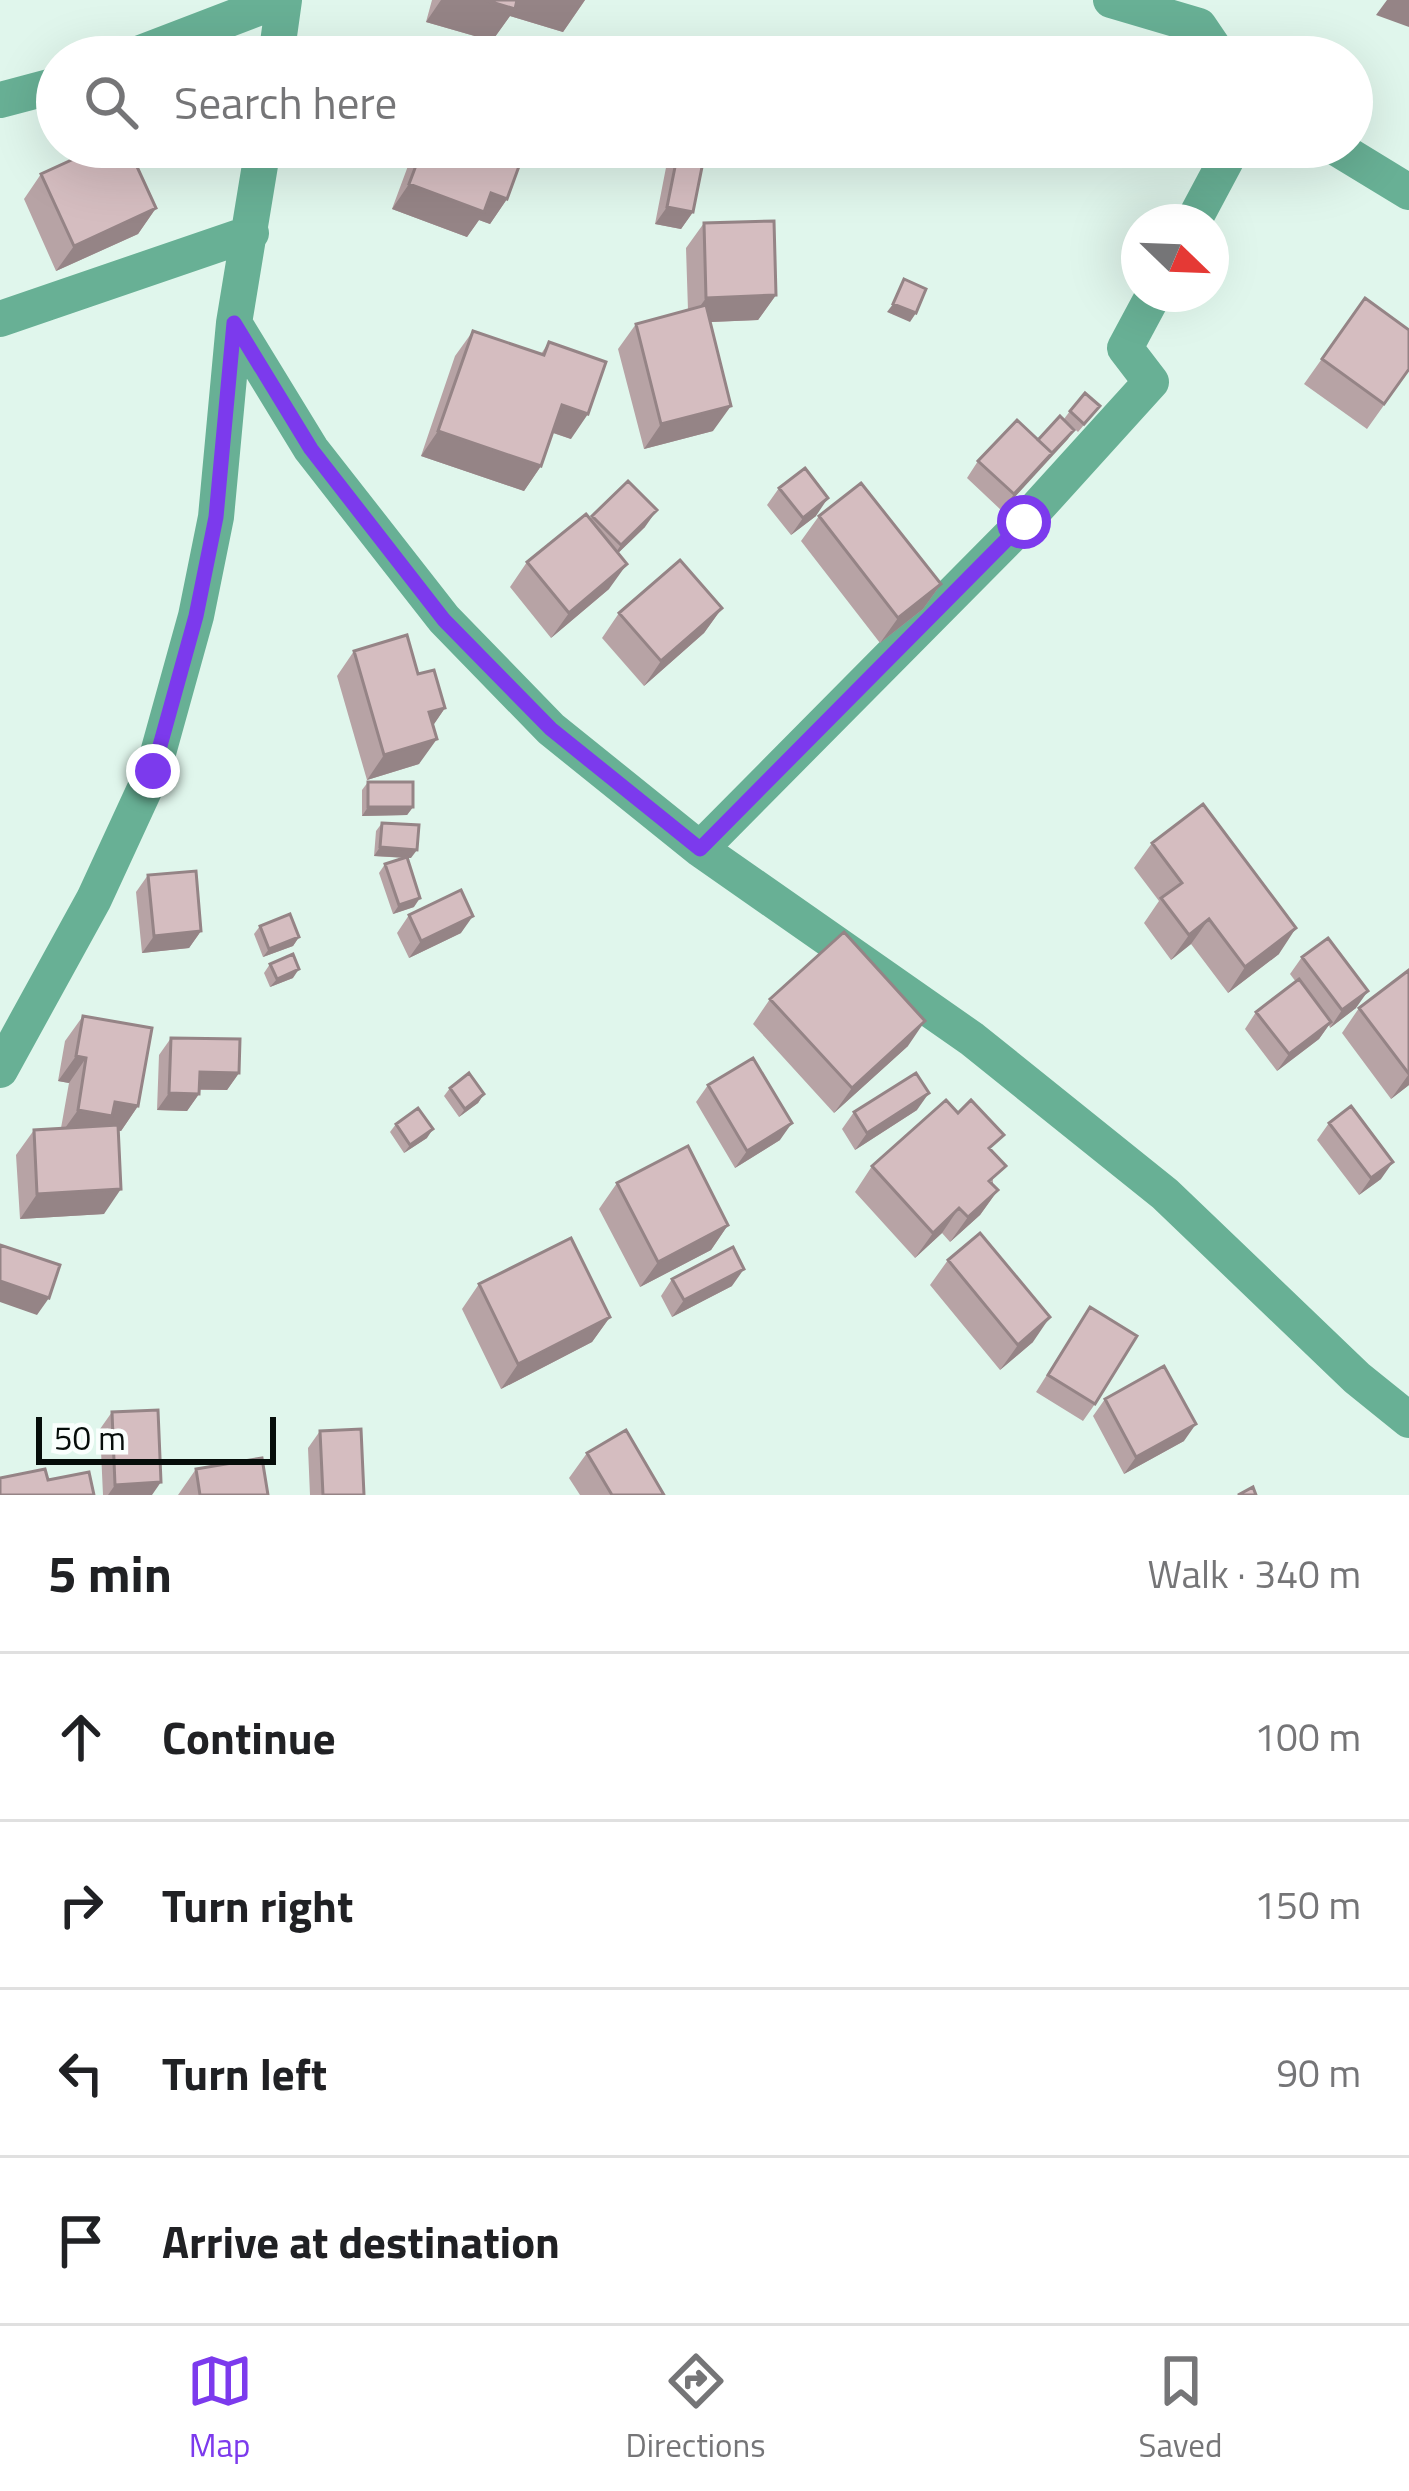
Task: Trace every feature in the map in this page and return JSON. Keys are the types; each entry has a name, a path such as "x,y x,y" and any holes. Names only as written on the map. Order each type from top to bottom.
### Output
{"street":[{"path":"186,36 282,0 278,36"},
{"path":"1111,0 1210,13"},
{"path":"0,100 36,91"},
{"path":"0,1070 94,898 153,771 196,616 216,517 234,323 260,168"},
{"path":"1202,204 1222,168"},
{"path":"1370,168 1409,192"},
{"path":"0,319 251,233"},
{"path":"700,849 1024,522 1151,382 1124,348 1144,312"},
{"path":"234,323 311,449 444,620 551,729 700,849 972,1039 1147,1180 1409,1420"}],"building":[{"path":"485,0 517,0 515,9"},
{"path":"54,168 138,168 156,208 74,246 41,174"},
{"path":"415,168 518,168 507,199 491,193 484,212 409,184"},
{"path":"675,168 702,168 693,212 667,207"},
{"path":"774,221 776,295 706,298 704,223"},
{"path":"904,279 926,289 916,313 893,304"},
{"path":"1365,298 1409,330 1409,369 1384,404 1322,359"},
{"path":"706,305 731,406 661,424 636,324"},
{"path":"473,331 544,355 549,342 606,362 588,414 562,405 541,466 438,431"},
{"path":"1085,393 1100,406 1084,424 1070,411"},
{"path":"1060,416 1074,430 1052,453 1038,440"},
{"path":"1017,420 1052,453 1014,494 978,461"},
{"path":"805,468 828,498 803,518 779,488"},
{"path":"628,481 657,510 621,545 592,516"},
{"path":"861,483 941,584 898,618 819,516"},
{"path":"586,514 627,564 569,613 527,562"},
{"path":"680,560 722,608 661,661 619,613"},
{"path":"407,635 418,674 434,670 445,708 429,712 437,739 384,755 354,651"},
{"path":"368,782 413,782 413,807 368,807"},
{"path":"1203,804 1296,928 1245,967 1209,919 1189,935 1161,898 1182,883 1152,843"},
{"path":"382,823 419,825 417,850 380,847"},
{"path":"407,857 420,898 399,905 385,864"},
{"path":"196,871 201,931 154,936 148,875"},
{"path":"461,890 473,916 421,941 409,915"},
{"path":"290,914 299,937 269,949 260,926"},
{"path":"844,932 925,1021 852,1088 770,999"},
{"path":"1328,938 1368,991 1342,1010 1302,957"},
{"path":"293,954 299,969 277,979 270,964"},
{"path":"1409,970 1409,1074 1359,1008"},
{"path":"1299,979 1331,1022 1289,1054 1256,1012"},
{"path":"83,1016 152,1028 138,1106 115,1102 112,1116 78,1110 86,1058 76,1056"},
{"path":"171,1038 240,1039 239,1073 200,1072 199,1094 169,1093"},
{"path":"753,1058 792,1123 747,1151 708,1085"},
{"path":"469,1073 484,1094 465,1109 450,1088"},
{"path":"916,1073 929,1093 867,1133 854,1112"},
{"path":"946,1100 958,1113 971,1100 1004,1135 989,1148 1006,1166 989,1181 998,1190 968,1217 959,1208 933,1233 872,1166"},
{"path":"1351,1106 1393,1162 1371,1178 1329,1123"},
{"path":"418,1108 433,1129 410,1145 396,1124"},
{"path":"118,1125 121,1189 37,1194 34,1130"},
{"path":"688,1146 728,1225 658,1262 617,1183"},
{"path":"980,1233 1050,1317 1018,1345 948,1260"},
{"path":"571,1238 610,1317 518,1364 479,1284"},
{"path":"0,1245 60,1265 49,1298 0,1281"},
{"path":"733,1247 744,1269 684,1300 672,1279"},
{"path":"1090,1307 1137,1336 1095,1404 1048,1375"},
{"path":"1164,1366 1196,1424 1136,1457 1105,1399"},
{"path":"158,1410 161,1482 115,1485 112,1412"},
{"path":"361,1429 364,1495 323,1495 320,1431"},
{"path":"626,1430 664,1495 612,1495 587,1453"},
{"path":"262,1458 268,1495 200,1495 196,1469"},
{"path":"45,1469 48,1480 89,1472 94,1495 0,1495 0,1478"}],"route":[{"path":"153,771 196,616 216,517 234,323 311,449 444,620 551,729 700,849 1024,522"}]}
